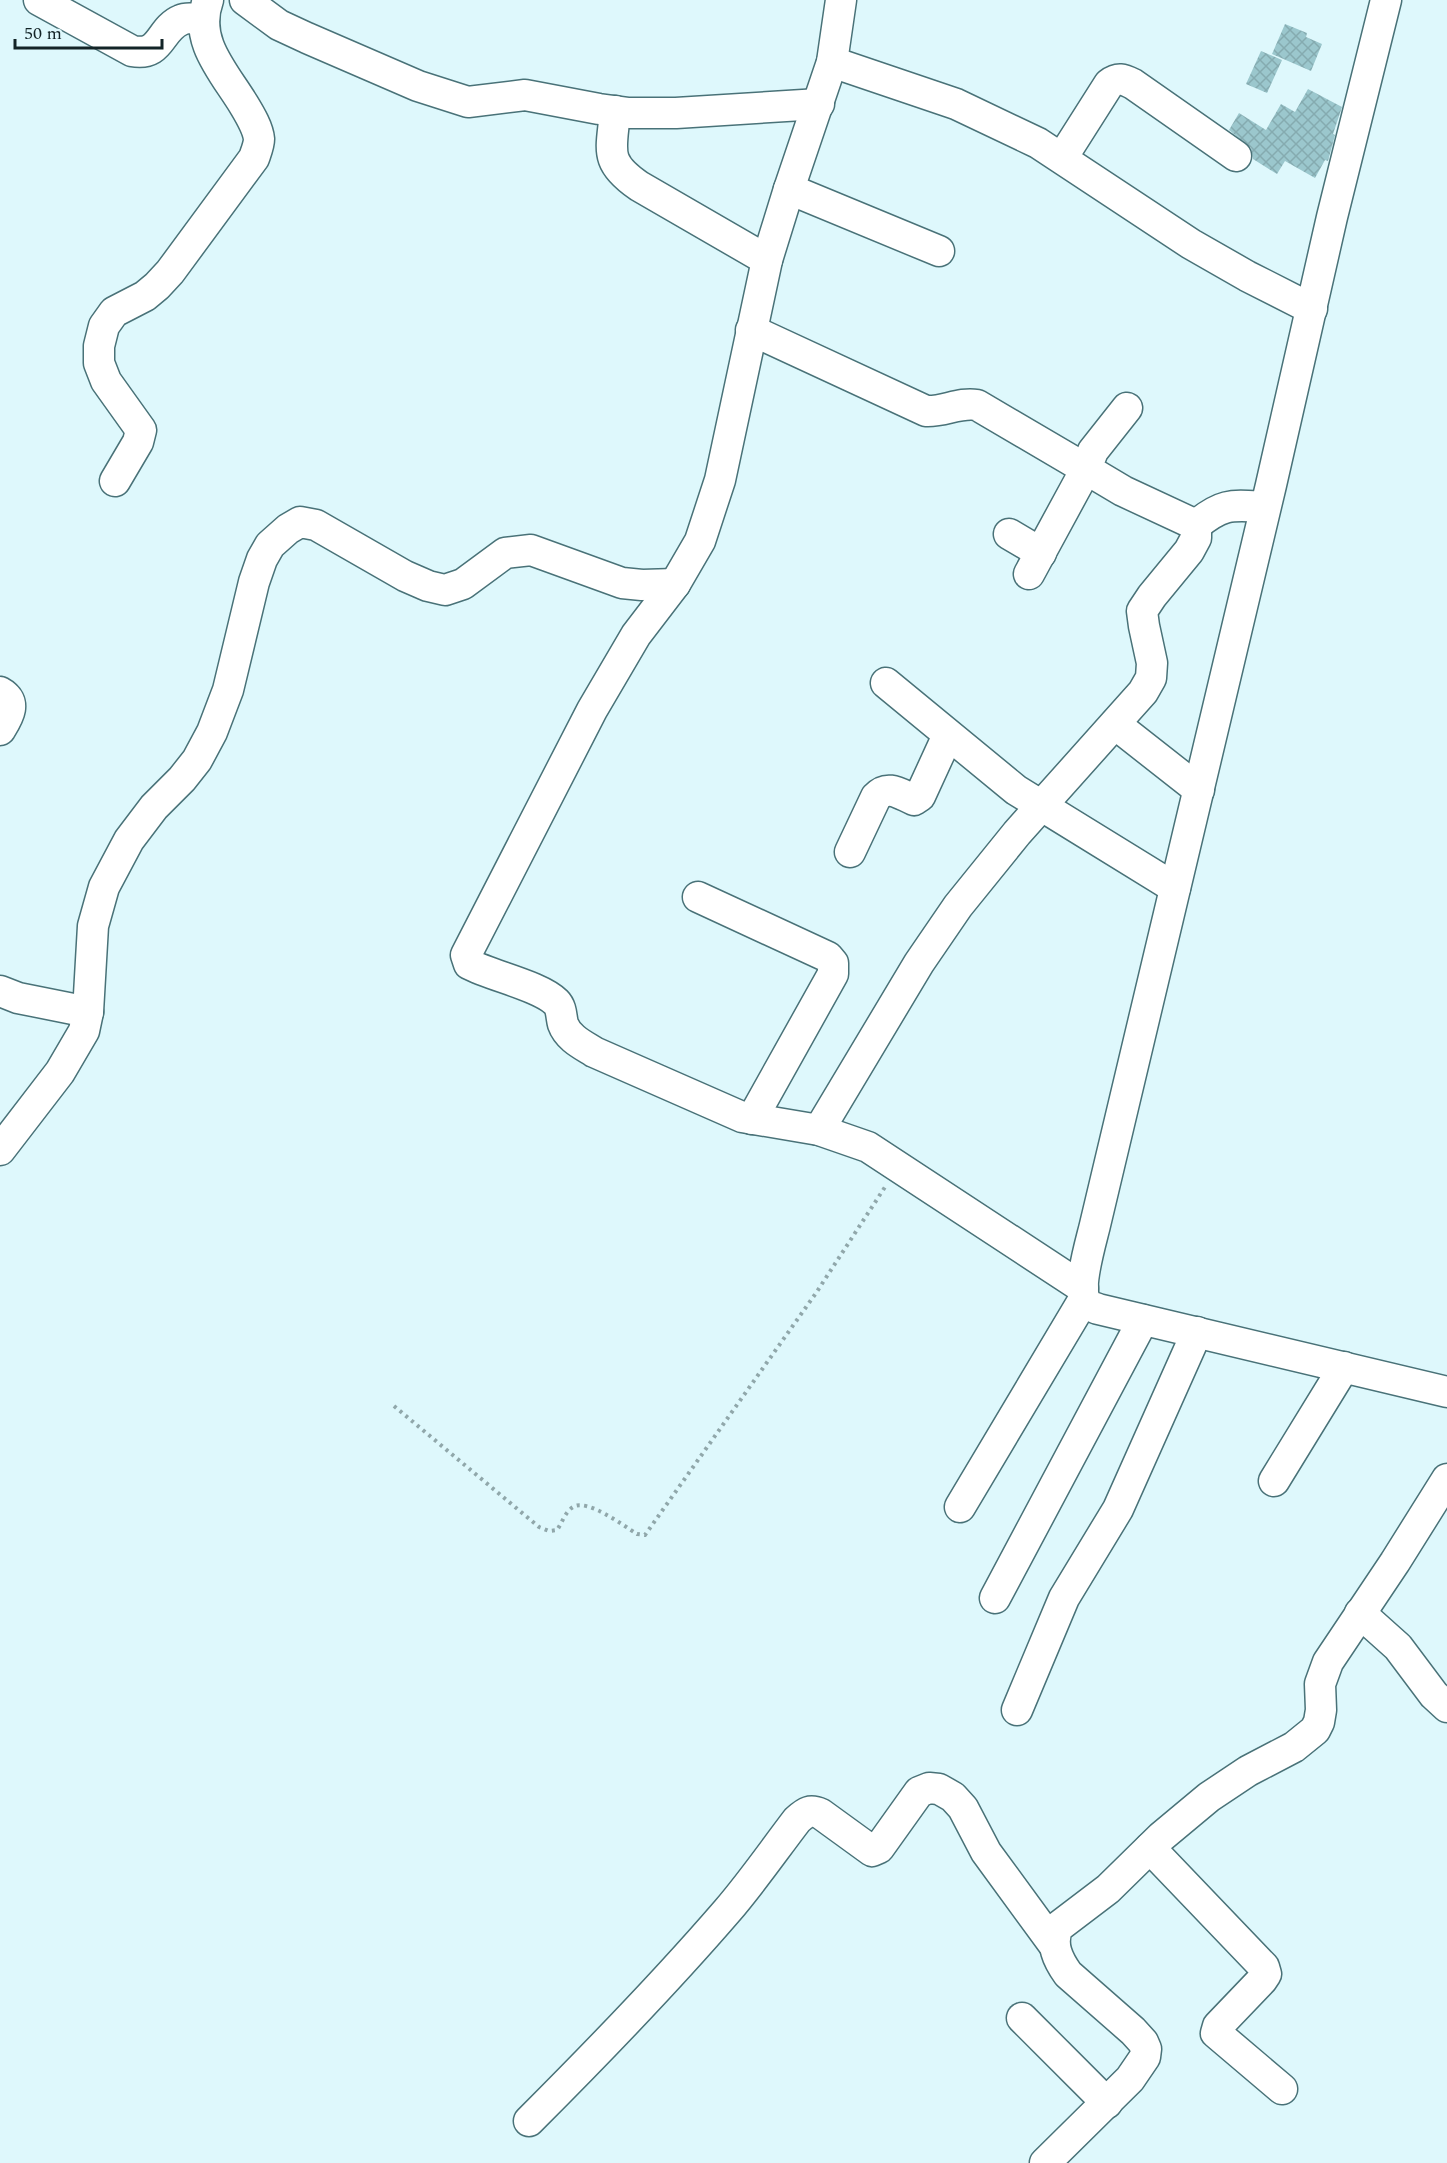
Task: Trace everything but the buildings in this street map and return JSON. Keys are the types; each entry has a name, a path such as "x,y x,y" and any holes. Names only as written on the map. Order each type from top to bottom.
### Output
{"street":[{"path":"39,0 132,51 141,53 149,51 158,44 173,25 182,19 206,10 203,34 212,54 252,118 259,139 254,158 170,272 145,296 114,312 104,326 99,346 99,363 106,381 141,430 138,442 115,481"},
{"path":"245,0 279,25 443,95 468,102 525,95 615,111 676,113 819,104"},
{"path":"841,0 832,62 767,260 720,480 700,541 675,584 636,635 592,710 466,955 469,964 533,989 556,1002 568,1033 594,1052 727,1111 752,1119 819,1130 868,1148 899,1166 1083,1293 1089,1305 1098,1309 1447,1392"},
{"path":"960,1507 1083,1293 1095,1225 1332,217 1386,0"},
{"path":"832,62 956,104 1038,143 1199,249 1312,309"},
{"path":"1062,158 1108,84 1115,79 1123,79 1236,156"},
{"path":"615,111 612,153 615,164 623,175 767,260"},
{"path":"789,189 939,251"},
{"path":"751,330 926,411 939,412 965,403 976,405 1123,491 1196,525"},
{"path":"1009,534 1035,564 1086,469 1093,451 1127,408"},
{"path":"1196,525 1221,508 1265,507"},
{"path":"0,1150 60,1072 74,1052 84,1031 88,1012 93,926 104,887 129,840 154,807 197,760 212,732 228,690 254,582 262,559 270,545 288,529 300,522 316,525 405,576 428,586 445,590 463,584 505,553 531,550 622,583 675,584"},
{"path":"819,1130 919,963 958,906 1042,805 1143,692 1151,678 1152,663 1142,611 1189,551 1197,538 1196,525"},
{"path":"886,682 1016,790 1175,888"},
{"path":"0,692 11,704 10,713 0,730"},
{"path":"1115,724 1199,790"},
{"path":"850,852 876,797 882,790 890,789 914,800 920,796 948,735"},
{"path":"698,897 828,957 832,963 833,974 752,1119"},
{"path":"0,991 18,998 88,1012"},
{"path":"995,1598 1143,1320"},
{"path":"1017,1710 1064,1598 1118,1509 1197,1332"},
{"path":"1274,1481 1344,1368"},
{"path":"1054,1946 1054,1935 1058,1927 1108,1889 1150,1848 1209,1797 1248,1771 1294,1747 1315,1730 1321,1710 1322,1673 1445,1486"},
{"path":"1360,1613 1398,1647 1434,1695 1447,1707"},
{"path":"529,2121 610,2040 707,1933 806,1812 813,1810 821,1814 872,1851 879,1848 919,1792 929,1788 939,1789 963,1808 986,1852 1054,1946 1061,1965 1068,1974 1133,2031 1146,2049 1140,2067 1107,2103 1045,2163"},
{"path":"1150,1848 1264,1967 1266,1974 1262,1980 1218,2026 1216,2033 1282,2089"},
{"path":"1022,2018 1107,2103"}],"path":[{"path":"394,1406 539,1527 549,1531 557,1530 568,1511 576,1505 583,1504 596,1509 637,1534 645,1535 816,1293 899,1166"}]}
